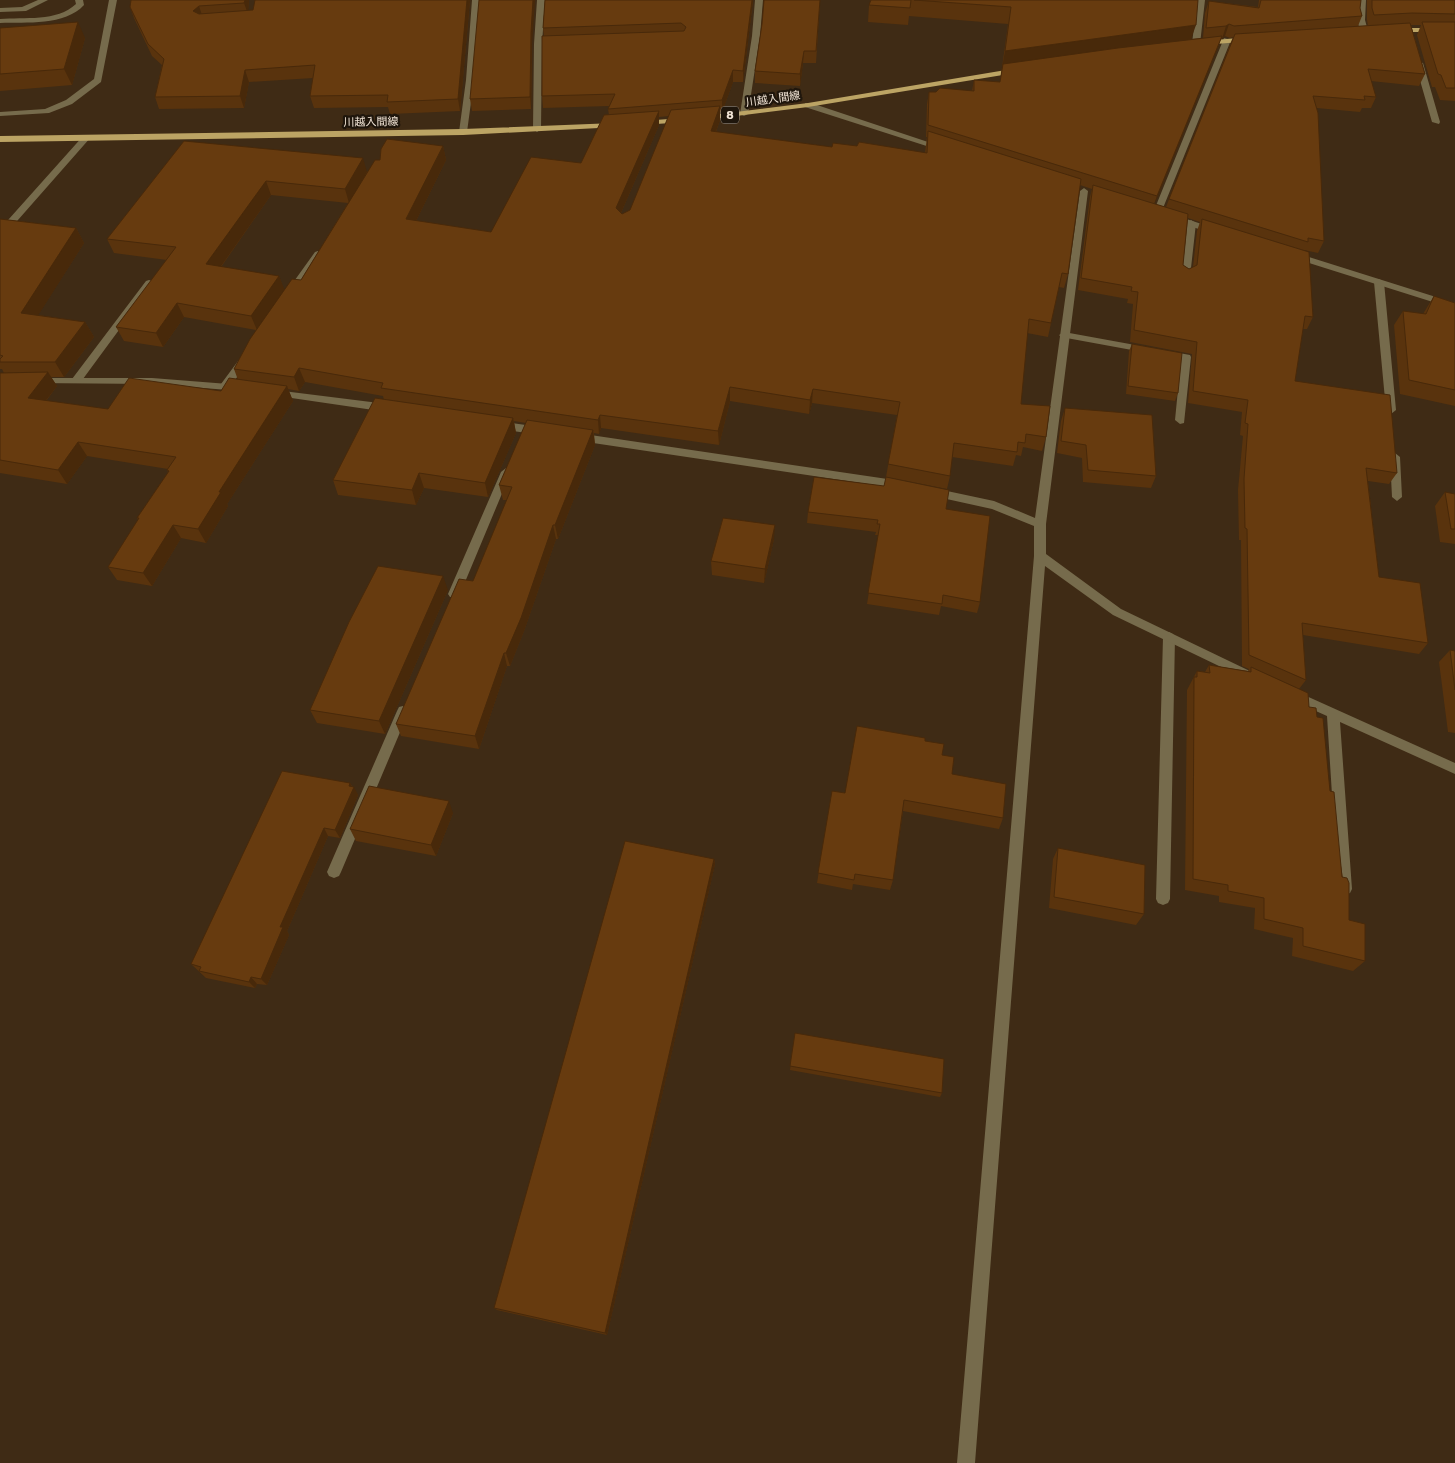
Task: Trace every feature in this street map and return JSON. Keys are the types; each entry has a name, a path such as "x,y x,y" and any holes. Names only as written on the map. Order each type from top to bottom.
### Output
{"main road":[{"path":"1391,30 1455,30"},
{"path":"1354,32 1368,31"},
{"path":"1186,46 1256,38"},
{"name":"川越入間線","path":"696,119 808,105 1025,69"},
{"path":"630,124 666,126 686,120"},
{"name":"川越入間線","path":"0,139 86,137 394,137 621,124"}],"street":[{"path":"0,10 23,8 44,0"},
{"path":"0,20 64,15 77,9 80,5 79,0"},
{"path":"0,114 46,111 69,102 98,80 113,0"},
{"path":"463,132 470,80 476,0"},
{"path":"537,129 538,44 541,0"},
{"path":"744,114 758,0"},
{"path":"1196,44 1201,0"},
{"path":"1362,0 1361,20 1368,31"},
{"path":"1409,29 1412,38"},
{"path":"1227,40 1152,212 1228,235"},
{"path":"538,44 547,44"},
{"path":"1417,57 1436,122"},
{"path":"808,105 953,151"},
{"path":"0,235 86,137"},
{"path":"966,1463 1040,556 1040,524 1084,191"},
{"path":"1185,277 1191,223"},
{"path":"286,299 325,244"},
{"path":"1285,253 1455,306"},
{"path":"76,381 149,282"},
{"path":"1379,282 1392,421"},
{"path":"1064,335 1186,356 1180,420"},
{"path":"225,386 253,347"},
{"path":"26,381 152,381 225,386 400,410"},
{"path":"487,423 523,433 558,434 919,489 994,505 1040,524"},
{"path":"1394,450 1397,497"},
{"path":"447,610 509,465"},
{"path":"1040,556 1117,612 1264,682"},
{"path":"1163,899 1169,637"},
{"path":"1281,690 1455,768"},
{"path":"334,872 408,700"},
{"path":"1333,713 1345,889"}],"building":[{"path":"131,0 245,0 244,3 199,6 193,11 199,14 253,10 255,0 467,0 458,99 387,102 388,95 310,96 315,65 245,70 240,96 155,97 164,59 148,44 130,7"},
{"path":"479,0 533,0 530,97 470,99"},
{"path":"545,0 752,0 743,71 733,70 722,100 608,109 615,94 542,96 542,36 684,31 686,27 681,23 543,28"},
{"path":"764,0 820,0 816,51 804,51 800,74 755,71"},
{"path":"871,0 911,0 910,8 869,5"},
{"path":"914,0 1198,0 1196,25 1005,51 1011,7"},
{"path":"1261,0 1361,0 1362,16 1234,26 1229,24 1206,28 1209,1 1259,8"},
{"path":"1372,0 1455,0 1455,14 1412,13 1374,15"},
{"path":"78,22 64,69 0,74 0,28"},
{"path":"1422,22 1455,22 1455,88 1446,88 1441,75 1438,74"},
{"path":"1410,23 1425,74 1368,69 1376,97 1364,96 1365,100 1313,96 1318,113 1324,241 1308,238 1308,242 1169,199 1235,34"},
{"path":"1222,36 1157,196 928,125 929,92 936,92 940,88 974,91 974,80 1000,82 1003,64"},
{"path":"720,106 711,131 832,147 833,143 857,146 859,142 927,153 928,131 1081,179 1068,274 1062,273 1051,323 1029,319 1021,404 1050,406 1046,437 1026,434 1025,443 1018,442 1017,452 954,443 950,476 888,464 900,402 813,389 810,400 730,387 718,431 600,415 598,420 381,388 383,383 299,368 294,377 234,369 250,339 292,279 301,280 375,160 380,160 381,149 387,139 443,146 406,219 491,232 531,157 581,163 604,115 659,111 616,208 622,214 630,210 671,110"},
{"path":"184,141 363,158 345,189 266,181 206,264 279,276 251,316 177,303 156,333 116,327 176,247 107,239"},
{"path":"1093,185 1188,214 1183,265 1189,269 1197,265 1202,219 1309,252 1313,317 1305,316 1295,381 1390,395 1397,473 1366,468 1379,577 1420,583 1428,643 1302,623 1306,680 1249,655 1247,529 1245,528 1244,479 1248,424 1245,423 1248,400 1193,391 1197,342 1134,330 1138,292 1131,291 1132,287 1081,278"},
{"path":"0,219 76,228 21,313 85,322 55,362 0,362 3,356 0,355"},
{"path":"1434,296 1455,303 1455,390 1409,380 1403,311 1426,314"},
{"path":"1132,344 1182,353 1178,393 1128,386"},
{"path":"48,372 28,398 108,409 129,378 221,391 229,378 287,386 219,492 221,492 198,529 173,525 143,573 108,567 176,457 78,442 58,470 0,460 0,373"},
{"path":"375,398 513,418 485,483 419,473 412,490 333,480"},
{"path":"1065,408 1152,415 1156,476 1088,470 1086,445 1061,441"},
{"path":"527,420 593,430 555,525 553,525 521,618 506,653 504,653 475,736 396,724 459,579 473,581 512,487 499,485"},
{"path":"814,477 884,486 886,477 949,490 946,509 990,516 980,602 943,595 942,604 868,593 880,524 877,524 878,520 808,512"},
{"path":"1445,492 1455,494 1455,529 1451,529"},
{"path":"723,518 775,525 765,569 711,561"},
{"path":"378,566 443,576 379,721 310,710 349,622"},
{"path":"1450,650 1455,651 1455,690"},
{"path":"1209,665 1251,672 1251,667 1308,693 1309,707 1316,708 1317,717 1323,718 1330,791 1334,792 1342,877 1347,878 1349,883 1349,920 1365,924 1365,961 1303,946 1303,928 1264,919 1264,898 1228,891 1228,885 1193,879 1194,677 1197,677 1197,671 1210,673"},
{"path":"857,726 925,738 925,741 944,744 942,755 954,757 952,774 1006,784 1003,818 904,800 893,880 855,874 854,880 818,873 832,791 845,793"},
{"path":"282,771 350,783 349,786 354,787 335,830 324,828 280,927 283,927 261,979 251,977 249,982 199,971 201,967 191,964"},
{"path":"369,786 449,801 431,845 350,829"},
{"path":"625,841 714,859 605,1333 494,1308"},
{"path":"1058,848 1145,865 1144,914 1054,897"},
{"path":"795,1033 944,1059 942,1093 790,1066"}]}
